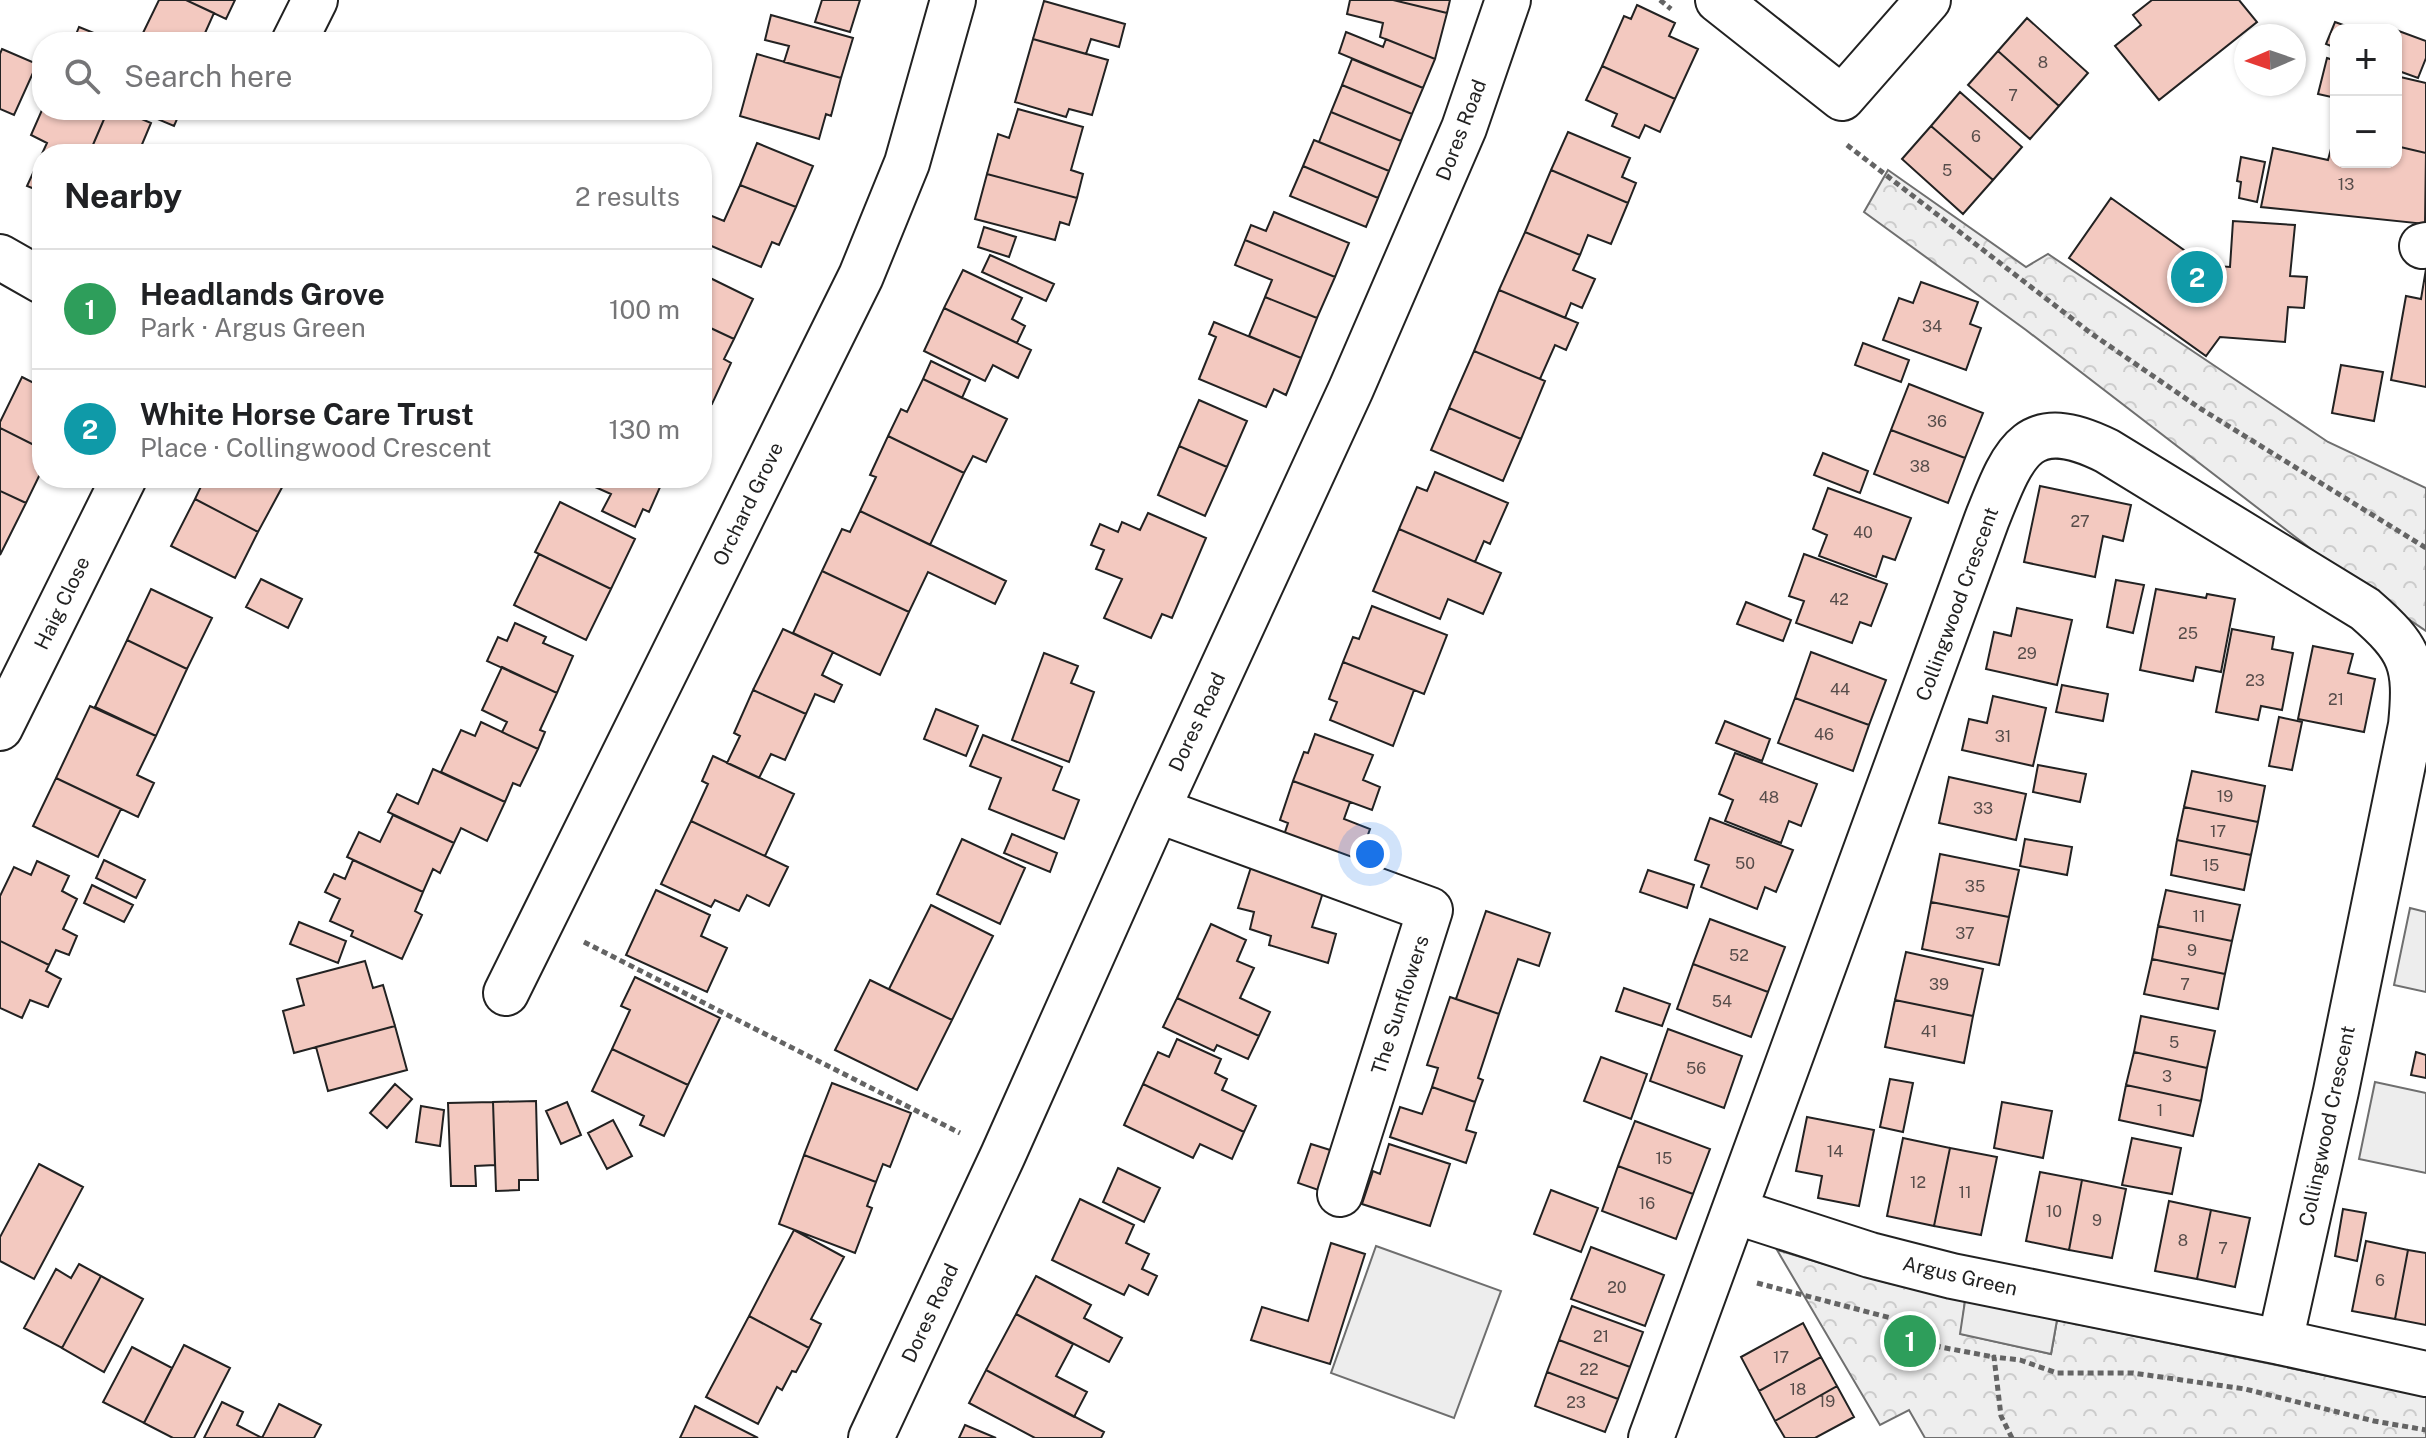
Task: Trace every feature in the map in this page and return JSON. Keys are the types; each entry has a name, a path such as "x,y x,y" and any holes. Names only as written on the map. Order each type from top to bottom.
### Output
{"street":[{"path":"299,32 315,0"},
{"name":"Orchard Grove","path":"506,993 861,276 907,163 953,0"},
{"name":"Dores Road","path":"871,1438 1358,374 1464,128 1508,0"},
{"path":"1718,0 1842,98 1928,0"},
{"path":"0,257 32,275"},
{"name":"Collingwood Crescent","path":"1734,1211 1987,519 2019,450 2045,435 2061,434 2083,439 2365,609 2387,627 2419,675 2384,861 2280,1342"},
{"name":"Haig Close","path":"0,728 119,488"},
{"name":"The Sunflowers","path":"1157,810 1430,910 1340,1194"},
{"path":"1651,1438 1734,1211"},
{"name":"Argus Green","path":"1734,1211 1870,1255 1952,1276 2426,1374"}],"path":[{"path":"1660,0 1676,13"},
{"path":"1840,139 2092,334 2201,409 2426,548"},
{"path":"544,921 1003,1155"},
{"path":"1712,1273 1826,1299 1891,1318 1940,1347 2020,1360 2057,1373 2133,1373 2232,1387 2374,1421 2426,1430"},
{"path":"1994,1357 2001,1416 2012,1438"}],"green space":[{"path":"1888,170 2026,267 2048,254 2328,442 2426,488 2426,631 2354,582 2026,330 1864,212"},
{"path":"1777,1250 1888,1283 1965,1301 1961,1334 2051,1354 2057,1320 2426,1396 2426,1438 1925,1438 1909,1410 1880,1425"}],"shaded area":[{"path":"2410,908 2426,912 2426,992 2394,985"},
{"path":"2375,1082 2426,1093 2426,1173 2359,1159"},
{"path":"1376,1246 1501,1291 1454,1418 1331,1373"},
{"path":"1965,1301 2057,1320 2051,1354 1960,1334"}],"building":[{"path":"159,0 186,0 214,13 205,32 143,32"},
{"path":"186,0 235,0 226,19"},
{"path":"822,0 860,0 850,32 815,22"},
{"path":"1350,0 1393,0 1447,13 1435,59 1380,37 1383,23 1347,14"},
{"path":"1393,0 1450,0 1447,13"},
{"path":"2152,0 2239,0 2257,22 2234,24 2234,40 2159,100 2115,46 2141,25 2133,15"},
{"path":"1044,1 1125,24 1119,47 1091,39 1086,54 1033,39"},
{"path":"1637,5 1675,23 1669,36 1698,49 1675,99 1602,66 1624,16 1631,19"},
{"path":"771,15 853,38 841,78 784,62 789,46 765,40"},
{"path":"2027,18 2088,73 2059,106 1998,51"},
{"path":"1346,32 1383,47 1386,39 1435,59 1423,88 1339,53"},
{"path":"2402,32 2426,41 2426,58 2418,78 2402,72"},
{"path":"1033,39 1108,60 1092,115 1069,109 1066,117 1015,102"},
{"path":"2,49 32,62 32,75 14,115 0,109"},
{"path":"1998,51 2059,106 2030,139 1968,85"},
{"path":"757,54 841,78 831,116 826,114 819,139 740,116"},
{"path":"2327,58 2330,59 2330,97 2318,94"},
{"path":"1352,59 1423,88 1412,114 1342,85"},
{"path":"1602,66 1675,99 1660,132 1645,125 1639,138 1612,126 1617,114 1586,100"},
{"path":"2402,77 2426,83 2426,153 2402,147"},
{"path":"1342,85 1412,114 1401,141 1331,112"},
{"path":"1960,92 2022,147 1993,180 1931,126"},
{"path":"1018,109 1083,127 1071,170 1083,174 1077,198 987,174 998,134 1009,138"},
{"path":"1331,112 1401,141 1389,171 1319,142"},
{"path":"38,120 104,120 93,144 47,144 31,135"},
{"path":"104,120 144,120 151,123 142,144 93,144"},
{"path":"160,120 177,120 174,126"},
{"path":"1931,126 1993,180 1963,214 1902,159"},
{"path":"1568,132 1630,158 1622,177 1636,183 1628,203 1551,170"},
{"path":"1314,140 1389,171 1378,198 1303,166"},
{"path":"757,143 813,166 796,207 740,185"},
{"path":"2402,147 2426,153 2425,224 2261,207 2273,148 2328,160 2330,152 2330,168 2402,168"},
{"path":"2241,157 2265,162 2257,202 2239,198 2241,182 2237,181"},
{"path":"1303,166 1378,198 1366,227 1290,196"},
{"path":"1551,170 1628,203 1611,244 1588,235 1580,255 1525,232"},
{"path":"987,174 1077,198 1069,225 1060,222 1055,240 975,219"},
{"path":"740,185 796,207 779,245 772,242 761,267 712,246 712,216 724,221"},
{"path":"2111,198 2205,265 2230,267 2233,221 2295,225 2290,276 2307,277 2304,308 2288,307 2285,342 2220,337 2206,356 2069,258"},
{"path":"1274,212 1349,243 1335,277 1245,240 1251,225 1266,231"},
{"path":"984,227 1016,237 1009,257 978,247"},
{"path":"1525,232 1580,255 1573,270 1595,279 1582,308 1571,303 1565,318 1499,290"},
{"path":"1245,240 1335,277 1317,318 1265,297 1272,280 1235,265"},
{"path":"990,255 1054,284 1046,301 982,272"},
{"path":"2426,269 2426,387 2391,380 2406,296 2421,299"},
{"path":"963,270 1022,298 1012,319 1025,326 1017,343 944,308"},
{"path":"712,279 753,299 734,339 712,329"},
{"path":"1921,282 1978,302 1970,324 1981,328 1966,370 1883,340 1899,298 1913,303"},
{"path":"1499,290 1578,323 1566,350 1555,345 1540,379 1474,351"},
{"path":"1265,297 1317,318 1301,358 1249,336"},
{"path":"944,308 1031,350 1018,378 993,365 985,381 924,351"},
{"path":"1214,322 1301,358 1286,395 1274,389 1266,407 1199,379 1216,337 1209,334"},
{"path":"712,329 734,339 724,359 731,363 712,404"},
{"path":"1863,343 1909,360 1901,382 1855,365"},
{"path":"1474,351 1545,381 1521,439 1449,408"},
{"path":"931,361 970,380 962,398 923,379"},
{"path":"2341,365 2383,372 2374,421 2332,413"},
{"path":"22,377 32,382 32,444 0,428"},
{"path":"923,379 1007,419 986,462 973,456 964,473 888,436 901,409 907,412"},
{"path":"1909,384 1983,413 1965,458 1891,430"},
{"path":"1199,400 1247,421 1227,467 1179,446"},
{"path":"1449,408 1521,439 1503,481 1431,450"},
{"path":"0,428 32,444 33,488 26,503 0,491"},
{"path":"1891,430 1965,458 1948,503 1874,474"},
{"path":"888,436 964,473 930,545 860,511 876,477 870,475"},
{"path":"1179,446 1227,467 1205,516 1158,495"},
{"path":"1823,453 1868,471 1860,493 1814,475"},
{"path":"1435,472 1508,503 1490,544 1484,541 1475,562 1399,529 1417,487 1427,491"},
{"path":"2040,486 2131,505 2123,541 2103,536 2095,577 2024,562"},
{"path":"200,488 282,488 258,532 195,499"},
{"path":"597,488 660,488 649,512 643,509 635,527 602,511 611,494"},
{"path":"1828,488 1911,518 1895,560 1883,556 1876,577 1819,556 1827,535 1813,529"},
{"path":"0,491 26,503 0,555"},
{"path":"195,499 258,532 235,578 171,546"},
{"path":"560,502 635,539 611,589 535,552"},
{"path":"860,511 1006,581 995,604 928,572 909,612 822,571 842,529 850,532"},
{"path":"1148,513 1206,538 1172,618 1162,614 1151,638 1104,618 1122,579 1096,569 1104,550 1091,545 1100,524 1118,532 1122,522 1140,530"},
{"path":"1399,529 1501,573 1483,614 1448,599 1440,619 1373,591"},
{"path":"539,554 611,589 586,640 514,605"},
{"path":"1804,554 1887,584 1871,626 1860,622 1852,643 1796,623 1804,601 1789,596"},
{"path":"822,571 909,612 880,675 793,633"},
{"path":"261,579 302,599 288,628 246,607"},
{"path":"2116,580 2144,585 2133,633 2107,627"},
{"path":"151,589 212,618 187,669 127,640"},
{"path":"2156,589 2206,598 2207,594 2235,599 2221,672 2196,667 2193,681 2140,670"},
{"path":"1746,602 1791,620 1783,641 1737,624"},
{"path":"1372,606 1447,635 1424,694 1343,662 1353,637 1359,639"},
{"path":"2017,608 2072,620 2057,685 1986,669 1994,632 2011,636"},
{"path":"515,623 546,637 543,643 573,656 557,693 487,661 498,637 507,641"},
{"path":"783,629 833,652 822,675 842,685 834,702 815,694 806,714 753,690"},
{"path":"2232,629 2274,637 2272,649 2293,653 2282,710 2261,706 2258,720 2216,712"},
{"path":"127,640 187,669 156,736 95,707"},
{"path":"2313,646 2353,654 2348,673 2375,679 2364,732 2298,719"},
{"path":"1811,652 1886,680 1869,725 1795,698"},
{"path":"1044,653 1078,666 1071,683 1094,692 1069,762 1012,740"},
{"path":"1343,662 1414,690 1393,746 1330,720 1337,702 1329,699"},
{"path":"502,667 557,693 540,730 545,732 538,749 502,732 507,722 482,710"},
{"path":"2062,685 2108,694 2103,721 2056,712"},
{"path":"753,690 806,714 785,760 771,754 759,778 727,763 740,736 734,733"},
{"path":"1993,696 2046,708 2033,766 1962,750 1969,719 1987,723"},
{"path":"1795,698 1869,725 1853,771 1778,743"},
{"path":"90,706 156,736 137,775 154,783 138,817 56,778"},
{"path":"936,709 978,726 966,756 924,739"},
{"path":"2279,717 2302,722 2292,770 2269,766"},
{"path":"1725,721 1770,739 1762,761 1716,743"},
{"path":"481,722 538,749 520,786 513,783 505,802 441,772 461,730 475,736"},
{"path":"1315,734 1373,755 1363,780 1380,787 1372,810 1293,781"},
{"path":"983,735 1062,767 1053,790 1079,800 1064,839 989,809 1001,778 970,766"},
{"path":"1735,753 1817,784 1801,826 1789,821 1781,843 1725,821 1733,800 1719,794"},
{"path":"713,756 794,794 765,856 691,821 708,784 702,781"},
{"path":"2038,765 2086,774 2080,802 2033,792"},
{"path":"433,769 505,802 487,841 461,828 454,843 388,812 397,794 418,804"},
{"path":"2192,771 2265,786 2258,822 2184,807"},
{"path":"1949,777 2026,794 2016,840 1939,823"},
{"path":"56,778 121,809 98,857 33,826"},
{"path":"1293,781 1350,802 1344,819 1370,829 1356,868 1282,841 1288,823 1280,820"},
{"path":"2184,807 2258,822 2251,855 2177,840"},
{"path":"393,815 454,843 440,873 433,869 423,892 347,857 359,832 380,842"},
{"path":"1710,818 1793,850 1776,892 1765,887 1757,909 1701,887 1709,865 1695,860"},
{"path":"691,821 788,867 769,906 747,895 739,911 715,900 711,907 661,884"},
{"path":"1012,834 1057,853 1050,872 1004,853"},
{"path":"962,839 1025,868 1000,924 937,894"},
{"path":"2025,839 2072,847 2067,875 2020,866"},
{"path":"2177,840 2251,855 2244,890 2171,875"},
{"path":"1940,854 2019,870 2009,917 1931,902"},
{"path":"104,860 145,880 136,898 96,878"},
{"path":"353,860 423,892 415,911 422,915 402,959 351,936 353,931 330,921 340,899 325,892 334,874 345,879"},
{"path":"37,861 69,876 62,891 77,899 63,929 77,936 69,955 56,950 49,965 0,941 0,896 14,867 31,875"},
{"path":"1252,864 1325,886 1312,927 1336,934 1328,963 1269,945 1271,936 1250,929 1254,912 1238,908"},
{"path":"1648,870 1694,885 1687,908 1640,892"},
{"path":"92,885 133,905 124,922 84,903"},
{"path":"656,890 710,915 701,936 727,948 707,992 626,955"},
{"path":"2166,890 2240,905 2232,941 2158,926"},
{"path":"1931,902 2009,917 1999,965 1922,949"},
{"path":"931,905 993,936 952,1020 889,989"},
{"path":"1486,911 1550,933 1539,966 1518,959 1499,1014 1456,999"},
{"path":"1710,919 1785,947 1768,992 1693,964"},
{"path":"299,922 346,941 338,963 290,944"},
{"path":"1211,924 1246,940 1237,961 1254,968 1240,998 1270,1012 1259,1036 1177,998"},
{"path":"2158,926 2232,941 2225,974 2152,959"},
{"path":"0,941 49,965 46,971 61,979 48,1007 30,1000 22,1018 0,1008"},
{"path":"1906,952 1983,969 1973,1016 1895,1000"},
{"path":"2152,959 2225,974 2218,1009 2144,994"},
{"path":"365,961 373,988 383,985 395,1026 294,1053 283,1011 304,1005 297,979"},
{"path":"1693,964 1768,992 1751,1037 1677,1009"},
{"path":"635,977 720,1018 688,1085 612,1049 630,1010 621,1006"},
{"path":"870,980 952,1020 917,1090 835,1050"},
{"path":"1624,988 1670,1004 1662,1026 1616,1011"},
{"path":"1450,997 1499,1014 1478,1078 1483,1080 1475,1102 1432,1087 1438,1068 1427,1065"},
{"path":"1177,998 1259,1036 1248,1059 1217,1045 1214,1051 1163,1027"},
{"path":"1895,1000 1973,1016 1964,1063 1885,1047"},
{"path":"2141,1016 2215,1031 2207,1068 2134,1052"},
{"path":"395,1026 407,1070 328,1091 316,1047"},
{"path":"1668,1029 1742,1056 1724,1108 1650,1081"},
{"path":"1177,1039 1221,1059 1215,1073 1227,1079 1222,1090 1256,1106 1244,1132 1143,1084 1158,1052 1169,1057"},
{"path":"612,1049 688,1085 664,1136 640,1125 644,1116 592,1091"},
{"path":"2134,1052 2207,1068 2201,1101 2126,1085"},
{"path":"2416,1052 2426,1055 2426,1078 2411,1075"},
{"path":"1601,1057 1647,1074 1631,1119 1584,1101"},
{"path":"1890,1079 1913,1083 1903,1132 1880,1127"},
{"path":"832,1083 911,1113 890,1167 883,1164 876,1182 804,1155"},
{"path":"395,1084 412,1099 387,1128 370,1113"},
{"path":"1143,1084 1244,1132 1232,1159 1200,1144 1193,1158 1124,1125"},
{"path":"2126,1085 2201,1101 2193,1136 2119,1120"},
{"path":"1432,1087 1475,1102 1466,1130 1476,1133 1466,1163 1390,1137 1400,1107 1422,1114"},
{"path":"536,1101 538,1180 519,1180 519,1190 496,1191 493,1102"},
{"path":"493,1102 495,1165 475,1166 476,1186 451,1186 448,1103"},
{"path":"567,1102 581,1135 561,1144 546,1111"},
{"path":"2002,1102 2052,1111 2043,1158 1994,1148"},
{"path":"421,1106 444,1110 440,1146 416,1142"},
{"path":"1807,1117 1874,1130 1859,1206 1818,1198 1822,1176 1796,1171"},
{"path":"613,1120 632,1156 607,1169 588,1133"},
{"path":"1635,1121 1710,1149 1693,1194 1618,1166"},
{"path":"1903,1138 1950,1148 1934,1226 1887,1216"},
{"path":"2132,1138 2181,1148 2172,1194 2122,1185"},
{"path":"1311,1144 1346,1155 1333,1195 1298,1183"},
{"path":"1389,1144 1450,1164 1430,1226 1362,1204 1373,1171 1380,1174"},
{"path":"1950,1148 1997,1157 1981,1235 1934,1226"},
{"path":"804,1155 876,1182 867,1206 872,1208 855,1253 779,1224"},
{"path":"39,1164 83,1187 34,1279 0,1261 0,1237"},
{"path":"1618,1166 1693,1194 1676,1239 1602,1211"},
{"path":"1118,1168 1160,1188 1144,1222 1103,1202"},
{"path":"2040,1172 2082,1180 2069,1250 2026,1241"},
{"path":"2082,1180 2126,1189 2112,1258 2069,1250"},
{"path":"1551,1190 1598,1208 1581,1252 1534,1234"},
{"path":"1080,1199 1134,1225 1126,1243 1149,1254 1142,1269 1157,1276 1148,1295 1129,1285 1124,1295 1052,1260"},
{"path":"2169,1201 2211,1210 2197,1279 2155,1271"},
{"path":"2343,1209 2366,1213 2357,1261 2335,1256"},
{"path":"2211,1210 2250,1218 2235,1287 2197,1279"},
{"path":"794,1230 844,1257 811,1319 821,1324 809,1348 749,1316"},
{"path":"2366,1241 2408,1250 2395,1319 2352,1311"},
{"path":"1331,1243 1365,1254 1330,1364 1251,1340 1262,1307 1308,1321"},
{"path":"1591,1247 1664,1275 1645,1326 1571,1299"},
{"path":"2408,1250 2426,1253 2426,1325 2395,1319"},
{"path":"79,1264 101,1276 62,1348 24,1328 56,1269 71,1278"},
{"path":"101,1276 143,1299 104,1372 62,1348"},
{"path":"1036,1276 1091,1305 1084,1318 1122,1338 1109,1362 1016,1314"},
{"path":"1572,1306 1643,1332 1630,1367 1559,1340"},
{"path":"1016,1314 1073,1344 1056,1376 1087,1392 1074,1417 986,1370"},
{"path":"749,1316 809,1348 782,1390 777,1387 758,1424 706,1397"},
{"path":"1803,1323 1821,1357 1759,1391 1741,1357"},
{"path":"1559,1340 1630,1367 1618,1399 1547,1372"},
{"path":"184,1345 230,1368 194,1438 173,1438 144,1423"},
{"path":"132,1347 172,1368 144,1423 103,1402"},
{"path":"1821,1357 1837,1386 1775,1421 1759,1391"},
{"path":"986,1370 1104,1432 1101,1438 1035,1438 969,1403"},
{"path":"1547,1372 1618,1399 1605,1432 1535,1406"},
{"path":"1837,1386 1854,1417 1815,1438 1785,1438 1775,1421"},
{"path":"222,1402 243,1412 237,1425 262,1438 204,1438"},
{"path":"279,1404 321,1425 314,1438 262,1438"},
{"path":"695,1406 758,1438 680,1438"},
{"path":"965,1425 996,1438 959,1438"}],"place":[{"name":"White Horse Care Trust","path":"2197,277"},
{"name":"Headlands Grove","path":"1910,1341"}]}
